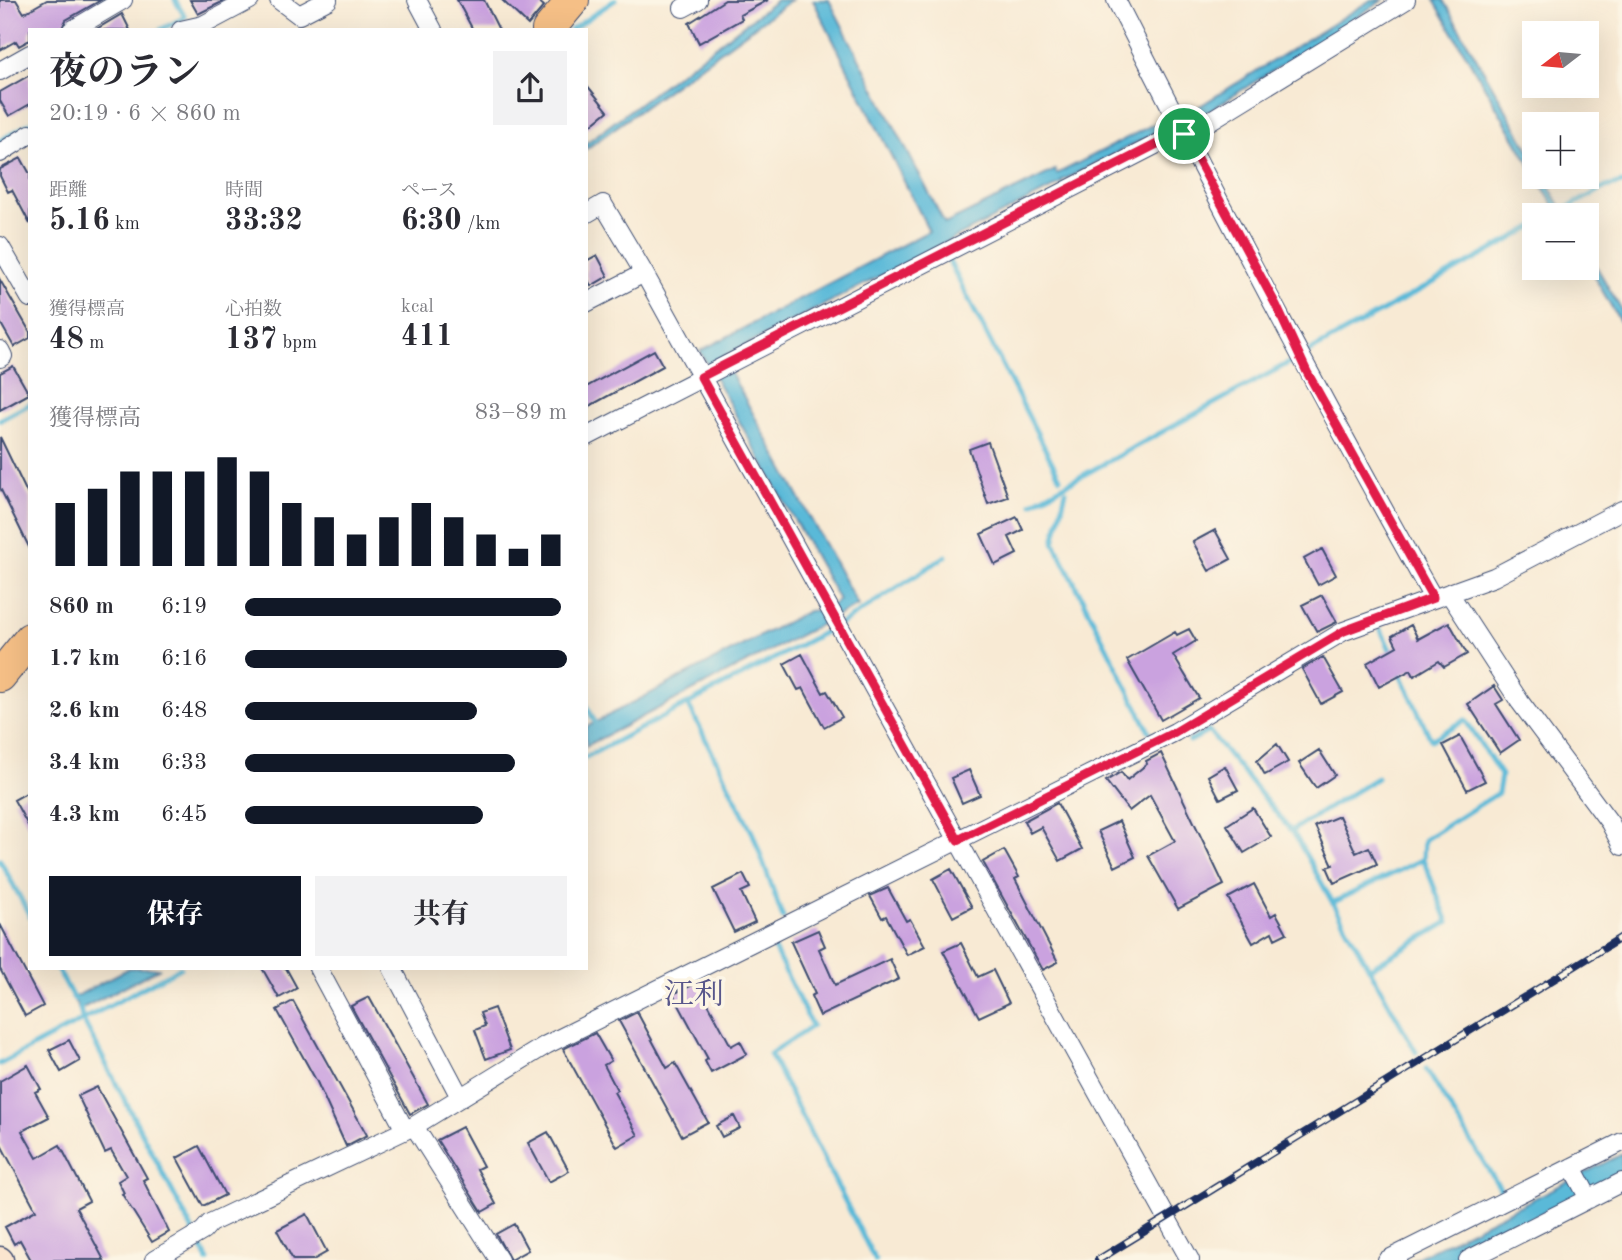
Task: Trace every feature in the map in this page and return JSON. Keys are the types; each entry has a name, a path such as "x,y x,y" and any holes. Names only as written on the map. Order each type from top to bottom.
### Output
{"highway":[{"path":"550,28 573,0"},
{"path":"0,676 28,641"}],"street":[{"path":"75,28 123,0"},
{"path":"190,28 203,25 250,0"},
{"path":"279,0 299,15 328,0"},
{"path":"417,0 432,28"},
{"path":"1116,0 1276,305 1307,372 1441,595 1610,823 1622,846"},
{"path":"588,436 1163,141 1184,134 1406,0"},
{"path":"0,71 28,55"},
{"path":"0,153 28,135"},
{"path":"588,213 603,204 644,273 1190,1260"},
{"path":"0,246 28,295"},
{"path":"588,302 644,273"},
{"path":"0,349 3,356 0,358"},
{"path":"155,1260 196,1235 210,1223 410,1128 546,1045 1175,732 1344,631 1494,577 1622,510"},
{"path":"319,970 410,1128 499,1260"},
{"path":"393,970 460,1097"},
{"path":"1387,1260 1622,1142"},
{"path":"1572,1167 1588,1199"},
{"path":"1468,1260 1622,1182"}],"water":[{"path":"777,0 791,0 588,148 588,142"},
{"path":"813,0 829,0 945,224 1055,170 1057,174 1158,122 1195,109 1371,0 1383,0 1198,118 1161,130 722,357 858,605 588,745 588,726 808,611 826,609 839,600 700,351 929,231"},
{"path":"1434,0 1443,0 1522,137 1522,151"},
{"path":"1544,189 1551,189 1559,203 1552,203"},
{"path":"1599,271 1622,311 1622,325 1596,280 1599,280"},
{"path":"125,970 156,970 79,1010 73,998"},
{"path":"1622,1154 1622,1173 1448,1260 1412,1260"}],"building":[{"path":"0,0 16,0 24,13 47,0 101,0 66,20 62,28 28,28 28,41 19,46 16,41 0,50"},
{"path":"190,0 226,0 198,14"},
{"path":"457,0 484,0 498,28 472,28"},
{"path":"502,0 537,0 544,6 528,25"},
{"path":"725,0 768,0 740,15 742,19 699,43 689,23"},
{"path":"122,14 129,28 98,28"},
{"path":"28,76 28,105 9,116 0,101 0,92"},
{"path":"588,86 608,111 588,127"},
{"path":"21,158 28,170 28,220 12,190 8,192 0,176 0,169"},
{"path":"597,255 608,276 591,286 588,280 588,260"},
{"path":"0,280 28,329 28,339 14,347 0,322"},
{"path":"654,350 663,366 588,407 588,386"},
{"path":"13,366 28,395 0,410 0,373"},
{"path":"0,437 28,495 28,545 0,488"},
{"path":"988,442 1008,497 988,504 969,449"},
{"path":"1017,517 1023,530 1009,537 1017,554 995,565 981,534"},
{"path":"1215,530 1231,559 1209,571 1193,542"},
{"path":"1322,549 1336,575 1318,585 1304,559"},
{"path":"1322,595 1337,622 1317,632 1302,605"},
{"path":"1449,622 1467,654 1444,667 1439,661 1414,676 1411,670 1379,687 1367,663 1397,646 1392,636 1411,625 1418,639"},
{"path":"1189,629 1196,641 1173,655 1199,698 1161,720 1127,660 1175,632 1177,635"},
{"path":"802,654 823,693 827,691 842,717 824,727 803,688 798,690 784,664"},
{"path":"1323,657 1343,692 1321,704 1302,669"},
{"path":"1494,686 1503,700 1496,704 1519,740 1500,753 1468,704"},
{"path":"1460,736 1485,781 1467,790 1443,745"},
{"path":"1277,744 1288,762 1265,775 1257,761"},
{"path":"1319,750 1335,775 1316,788 1299,763"},
{"path":"1161,753 1224,885 1178,909 1148,856 1175,841 1150,795 1129,811 1106,781 1121,772 1127,780 1147,764 1146,761"},
{"path":"1225,766 1238,790 1220,799 1208,776"},
{"path":"969,770 980,795 962,803 951,778"},
{"path":"28,792 28,825 14,800"},
{"path":"1057,803 1082,849 1060,861 1041,827 1030,833 1024,821"},
{"path":"1253,808 1271,837 1244,853 1227,825"},
{"path":"1339,816 1356,853 1369,847 1377,864 1334,883 1327,867 1333,865 1315,826"},
{"path":"1119,821 1135,857 1115,867 1098,831"},
{"path":"1004,850 1019,877 1015,879 1058,962 1043,970 983,862"},
{"path":"951,869 972,907 953,917 933,879"},
{"path":"743,874 750,888 741,892 755,922 734,932 713,889"},
{"path":"1254,884 1271,916 1276,913 1287,933 1275,939 1272,932 1253,943 1228,898"},
{"path":"888,888 906,921 910,919 925,946 907,955 886,916 882,918 870,896"},
{"path":"0,924 43,1006 25,1016 0,969"},
{"path":"818,930 825,946 819,949 835,985 890,959 899,979 820,1016 811,996 815,994 791,942"},
{"path":"961,943 978,977 993,970 1009,1003 979,1017 943,951"},
{"path":"263,970 287,970 297,988 279,998"},
{"path":"697,983 731,1046 740,1041 747,1054 711,1073 705,1061 708,1059 673,994"},
{"path":"369,997 428,1104 410,1114 351,1006"},
{"path":"293,1001 367,1135 346,1146 317,1082 277,1010"},
{"path":"494,1008 510,1050 486,1059 475,1030 485,1026 480,1013"},
{"path":"637,1012 667,1068 675,1063 708,1122 682,1136 619,1021"},
{"path":"595,1033 611,1061 604,1065 617,1090 614,1092 638,1135 617,1147 563,1049"},
{"path":"69,1040 80,1061 61,1072 49,1050"},
{"path":"28,1065 41,1089 35,1092 49,1117 22,1131 37,1158 60,1145 89,1201 76,1208 104,1260 31,1260 20,1240 14,1244 5,1227 36,1210 0,1143 0,1081"},
{"path":"97,1087 147,1178 143,1180 169,1232 152,1242 122,1194 124,1193 118,1181 126,1176 111,1150 105,1153 78,1096"},
{"path":"734,1116 740,1128 722,1137 716,1126"},
{"path":"462,1127 483,1166 477,1169 496,1204 482,1212 437,1140"},
{"path":"548,1132 569,1171 549,1182 528,1143"},
{"path":"199,1146 225,1195 203,1206 177,1158"},
{"path":"307,1214 327,1252 313,1260 293,1260 277,1230"},
{"path":"514,1224 528,1250 510,1260 496,1234"}],"waterway":[{"path":"164,28 185,17 175,0"},
{"path":"574,28 615,0"},
{"path":"0,141 28,124"},
{"path":"1576,203 1606,187 1622,183"},
{"path":"1307,353 1522,233"},
{"path":"949,261 1060,478"},
{"path":"1032,503 1294,360"},
{"path":"0,420 28,405"},
{"path":"1066,491 1054,542 1149,731"},
{"path":"588,756 844,622 946,556"},
{"path":"1381,630 1392,654"},
{"path":"1370,968 1448,922 1423,859 1424,840 1498,793 1501,775 1465,720 1431,740 1399,670"},
{"path":"688,704 753,834 783,918"},
{"path":"588,709 595,722"},
{"path":"1190,741 1209,731 1296,837 1416,1052"},
{"path":"1291,831 1377,778"},
{"path":"1334,902 1423,859"},
{"path":"0,860 28,912"},
{"path":"773,947 812,1026 770,1054 875,1260"},
{"path":"58,970 73,998 79,1001 82,1018 208,1260"},
{"path":"0,1064 176,970"},
{"path":"1426,1069 1501,1190"}],"railway":[{"path":"1098,1260 1622,937"}],"district":[{"name":"江利","path":"694,994"}],"route":[{"path":"1184,134 1276,305 1307,372 1433,598 1344,631 1175,732 958,840 701,377 1163,141 1184,134"}]}
